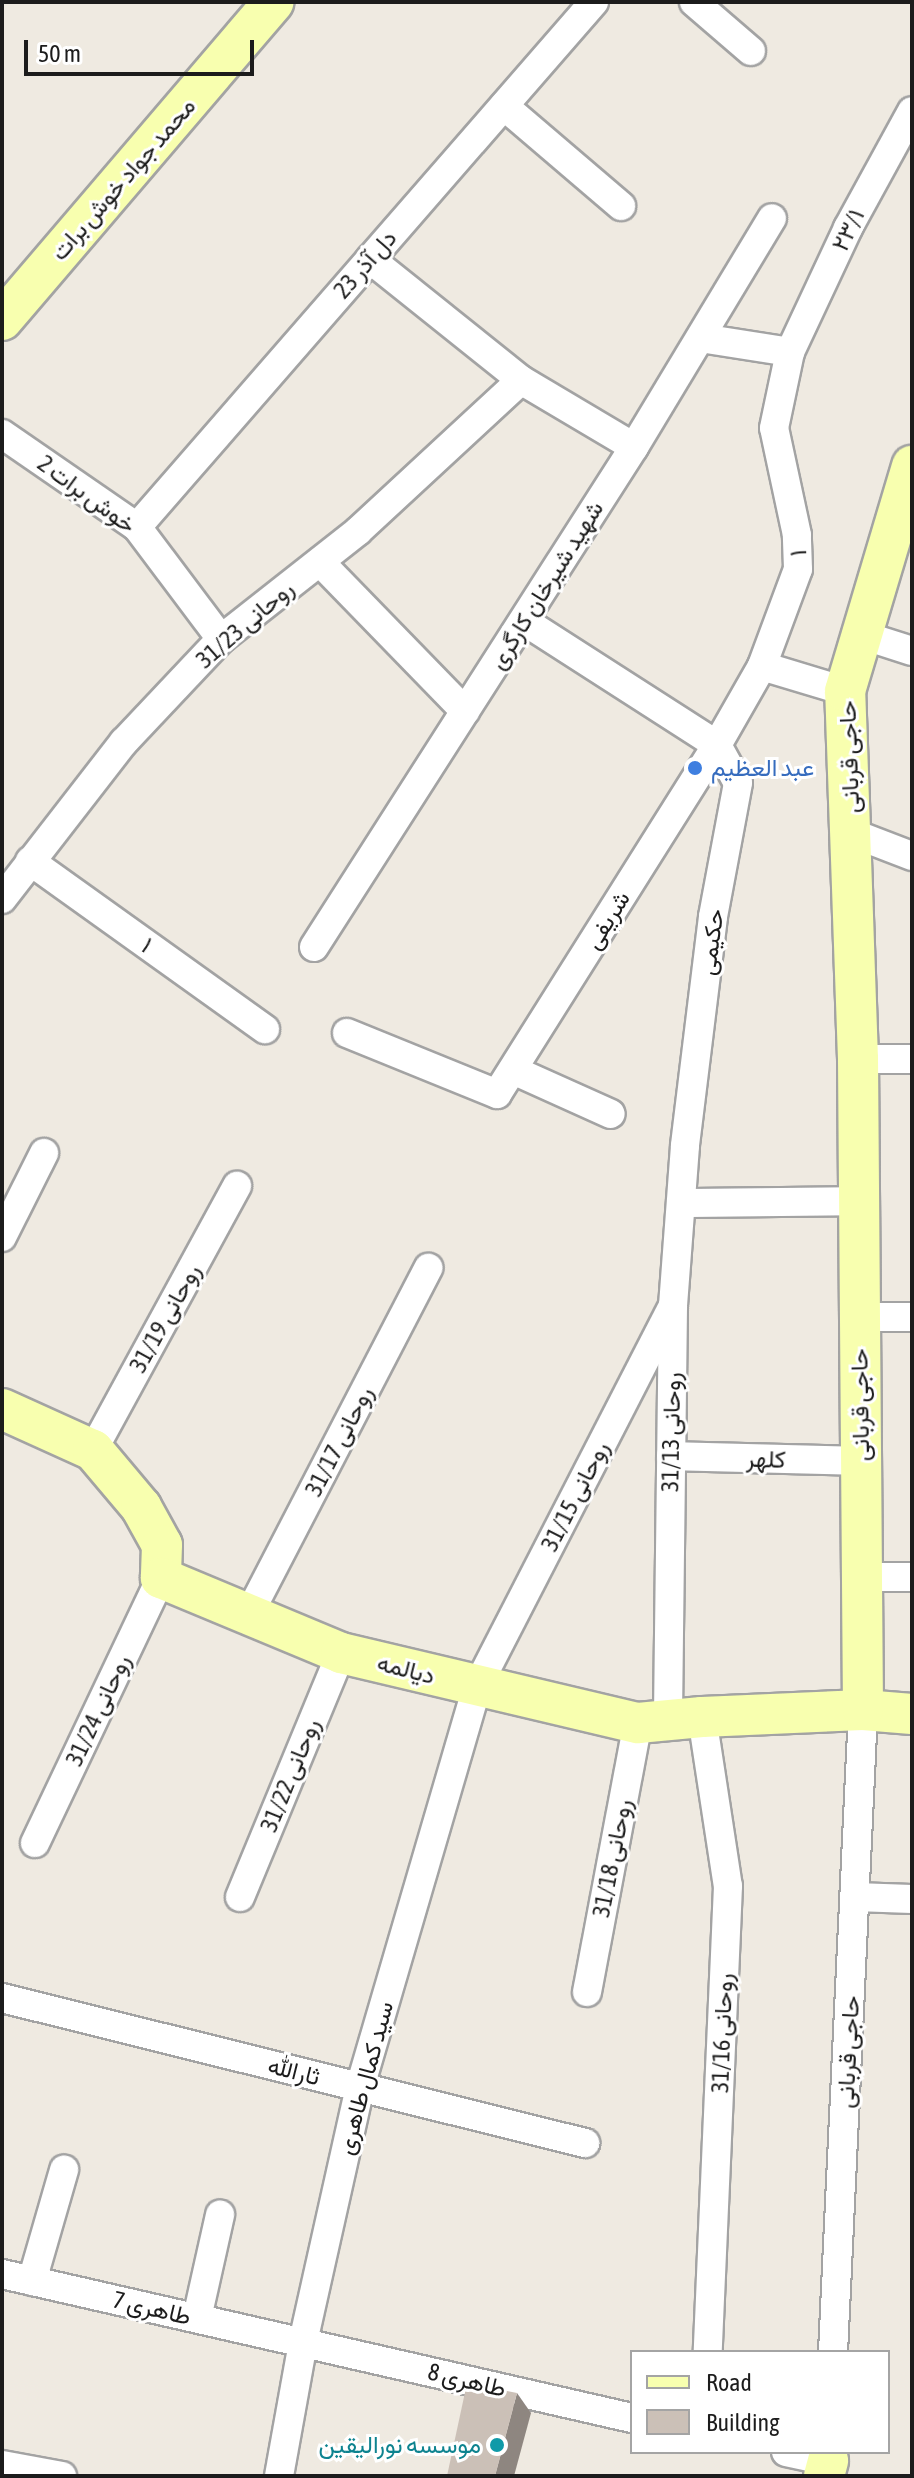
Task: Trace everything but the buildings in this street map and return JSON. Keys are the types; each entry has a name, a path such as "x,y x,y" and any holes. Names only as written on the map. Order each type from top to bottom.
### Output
{"main road":[{"name":"محمد جواد خوش برات","path":"2,320 274,2"},
{"name":"حاجی قربانی","path":"863,1710 858,1059 845,691 912,466"},
{"path":"2,1409 93,1450 141,1507 162,1545 161,1578"},
{"name":"دیالمه","path":"161,1578 341,1653 477,1687 669,1720 863,1710 912,1714"}],"street":[{"name":"دل آذر 23","path":"137,527 594,2"},
{"path":"694,2 751,51"},
{"path":"504,106 621,206"},
{"name":"۲۳/۱","path":"790,352 848,228 912,111"},
{"name":"شهید شیرخان کارگری","path":"314,947 634,447 772,218"},
{"path":"370,259 521,380 634,447"},
{"path":"701,338 790,352"},
{"name":"۱","path":"717,745 762,666 798,569 797,535 774,428 790,352"},
{"name":"روحانی 31/23","path":"2,899 124,742 221,639 358,531 521,380"},
{"name":"خوش برات 2","path":"2,434 137,527 221,639"},
{"path":"320,562 465,711"},
{"path":"524,621 717,745"},
{"path":"862,635 912,651"},
{"path":"762,666 845,691"},
{"name":"شریفی","path":"347,1033 497,1094 717,745"},
{"name":"حکیمی","path":"685,1146 713,917 738,783 717,745"},
{"path":"852,833 912,856"},
{"name":"۱","path":"30,861 265,1029"},
{"path":"858,1059 912,1059"},
{"path":"513,1070 611,1114"},
{"name":"روحانی 31/13","path":"669,1720 673,1306 685,1146"},
{"path":"2,1237 44,1153"},
{"name":"روحانی 31/19","path":"93,1450 237,1186"},
{"path":"681,1203 858,1201"},
{"name":"روحانی 31/17","path":"249,1614 428,1268"},
{"name":"روحانی 31/15","path":"477,1687 673,1306"},
{"path":"859,1317 912,1317"},
{"name":"کلهر","path":"671,1456 860,1461"},
{"path":"862,1577 912,1577"},
{"name":"روحانی 31/24","path":"35,1843 161,1578"},
{"name":"روحانی 31/22","path":"240,1897 341,1653"},
{"name":"سید کمال طاهری","path":"279,2476 303,2342 360,2087 477,1687"},
{"name":"حاجی قربانی","path":"833,2350 863,1710"},
{"name":"روحانی 31/18","path":"587,1992 669,1720"},
{"name":"روحانی 31/16","path":"669,1720 728,1886 708,2350"},
{"path":"855,1897 912,1899"},
{"name":"ثارالله","path":"2,1998 585,2143"},
{"path":"32,2281 64,2170"},
{"path":"197,2318 220,2215"},
{"name":"طاهری 7","path":"2,2274 303,2342"},
{"name":"طاهری 8","path":"303,2342 630,2418"},
{"path":"793,2454 827,2463"},
{"path":"2,2465 62,2476"}],"place":[{"name":"عبد العظيم","path":"695,768"},
{"name":"موسسه نورالیقین","path":"497,2445"}]}
